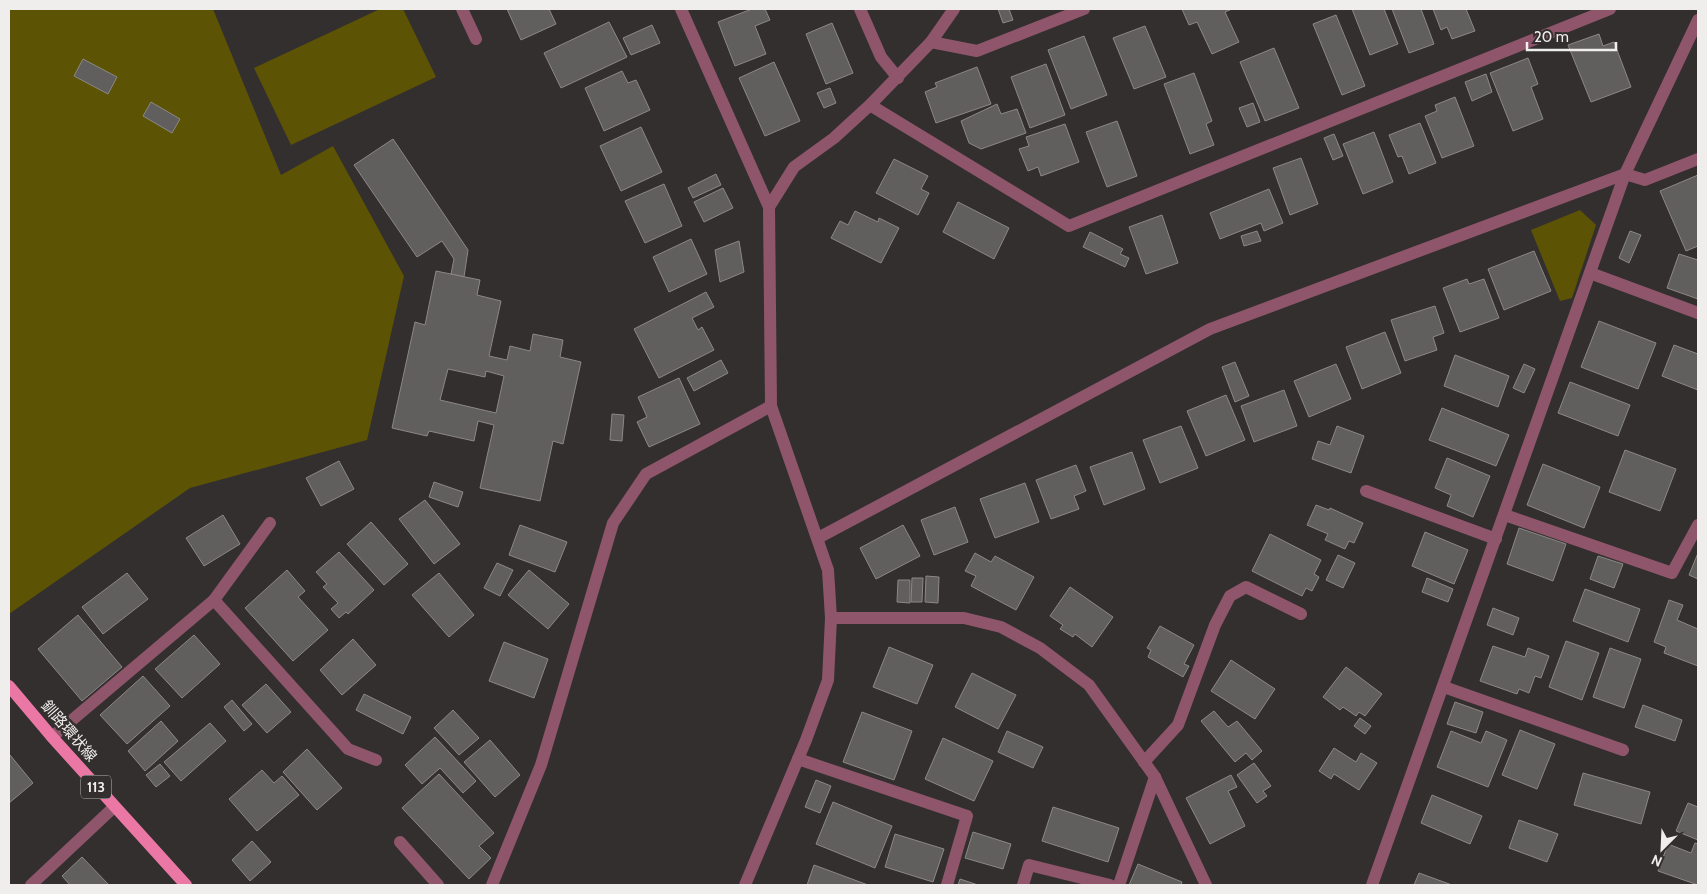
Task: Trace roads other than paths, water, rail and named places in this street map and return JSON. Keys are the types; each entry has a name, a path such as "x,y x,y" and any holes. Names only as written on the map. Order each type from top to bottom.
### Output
{"main road":[{"name":"釧路環状線","path":"9,686 52,738 186,885"}],"street":[{"path":"462,9 476,39"},
{"path":"681,9 769,207 771,406 828,570 831,618 828,680 798,760 745,885"},
{"path":"860,9 881,57 898,78"},
{"path":"769,207 794,167 834,138 898,78 931,42 954,9"},
{"path":"931,42 976,51 1084,9"},
{"path":"870,105 1069,226 1610,9"},
{"path":"1372,885 1444,688 1625,174 1698,20"},
{"path":"818,538 1210,330 1625,174 1645,180 1698,159"},
{"path":"1590,273 1698,313"},
{"path":"492,885 541,765 613,522 646,474 771,406"},
{"path":"1366,491 1496,540"},
{"path":"1505,515 1672,573 1698,525"},
{"path":"52,738 214,600 270,523"},
{"path":"1144,762 1178,726 1215,624 1230,596 1246,587 1301,614"},
{"path":"214,600 348,749 376,760"},
{"path":"831,618 964,618 1001,627 1040,648 1089,685 1155,777 1206,885"},
{"path":"1444,688 1623,750"},
{"path":"798,760 967,816 947,885"},
{"path":"1119,885 1155,777"},
{"path":"31,885 114,807"},
{"path":"400,842 434,884"},
{"path":"1023,885 1029,865 1110,885"}]}
